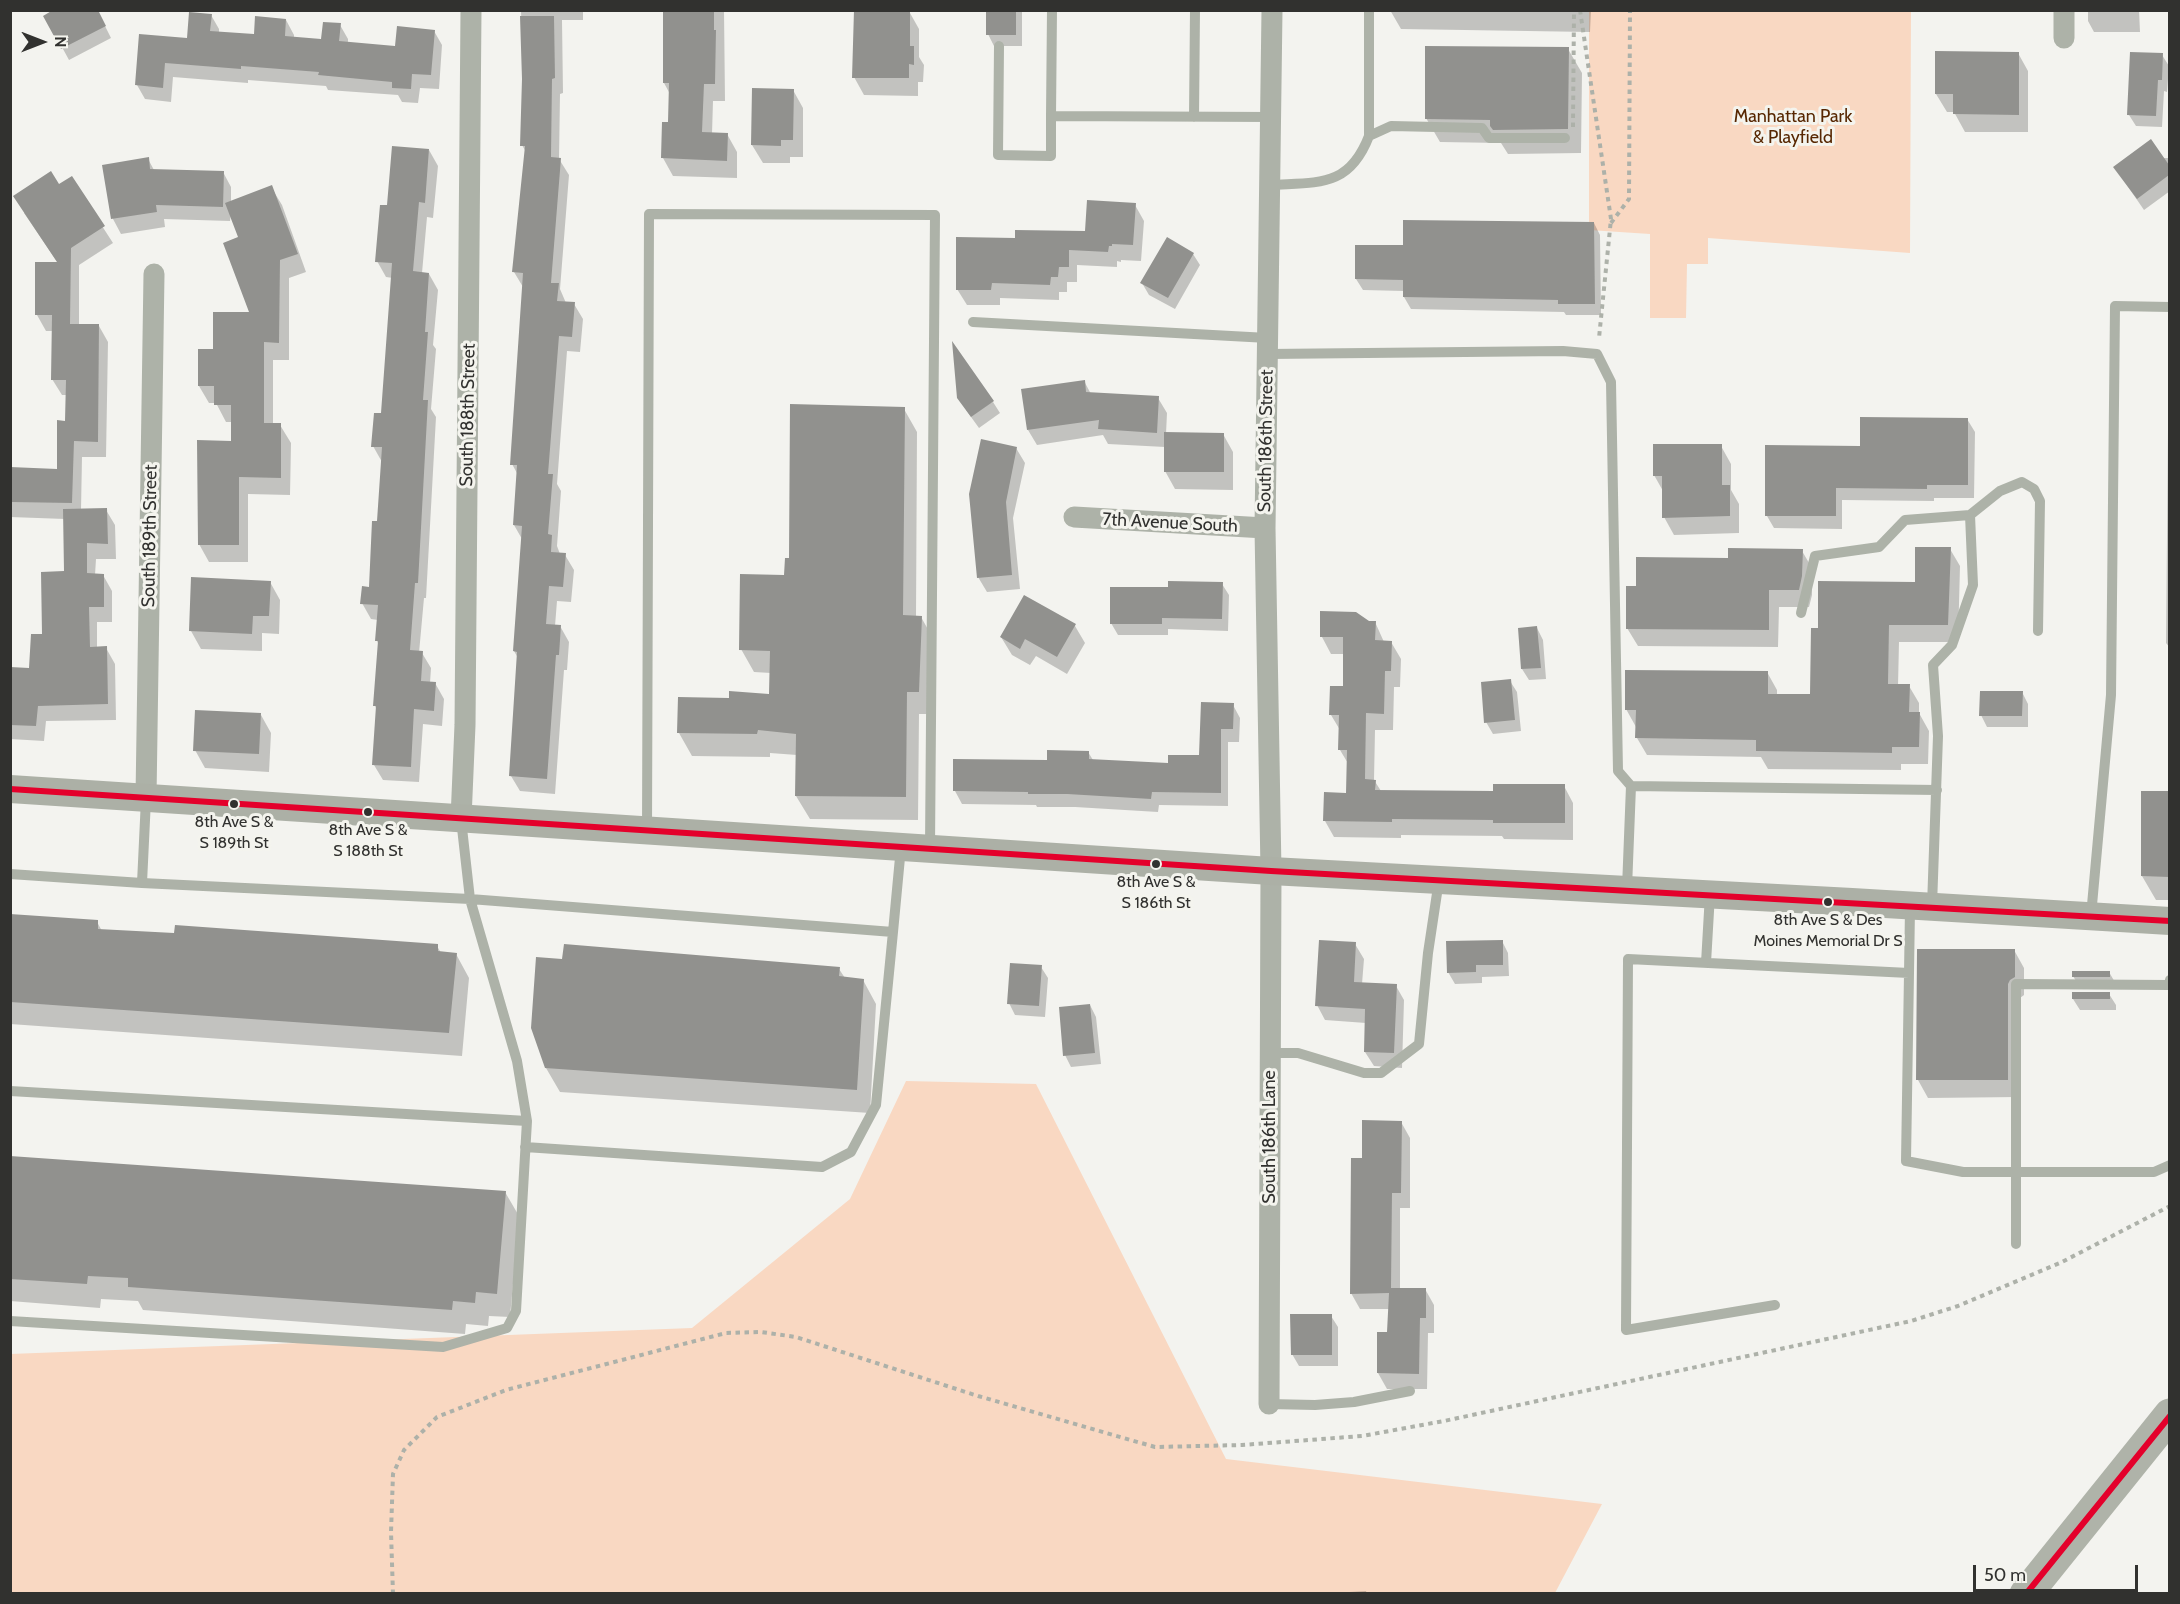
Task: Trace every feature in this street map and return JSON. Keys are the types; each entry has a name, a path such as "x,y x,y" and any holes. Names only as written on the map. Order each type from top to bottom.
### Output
{"main road":[{"path":"2026,1593 2169,1415"}],"street":[{"name":"South 188th Street","path":"461,819 465,725 471,10"},
{"name":"South 186th Street","path":"1270,871 1265,528 1272,10"},
{"path":"2064,10 2064,38"},
{"name":"South 189th Street","path":"146,797 154,274"},
{"name":"7th Avenue South","path":"1074,517 1265,528"},
{"path":"10,789 1270,871 2169,921"},
{"name":"South 186th Lane","path":"1269,1404 1270,871"}],"lane":[{"path":"999,46 998,155 1051,156 1052,10"},
{"path":"1194,117 1195,10"},
{"path":"1270,185 1315,182 1334,178 1350,168 1362,154 1369,136 1369,10"},
{"path":"1051,116 1270,117"},
{"path":"1369,136 1392,126 1482,128 1489,138 1565,138"},
{"path":"647,831 649,214 935,215 930,849"},
{"path":"2091,916 2111,694 2115,306 2169,307"},
{"path":"973,322 1268,346 1563,351 1597,354 1611,382 1618,771 1631,786 1627,890"},
{"path":"1801,613 1815,556 1879,547 1905,520 1970,515 2000,490 2022,482 2034,489 2040,501 2038,631"},
{"path":"1970,515 1973,585 1952,645 1933,665 1938,736 1937,790 1909,973 1906,1161 1963,1172 2154,1172 2169,1165"},
{"path":"1631,786 1937,790"},
{"path":"142,883 146,797"},
{"path":"10,1321 443,1347 507,1328 516,1311 526,1121 517,1061 470,899 461,819"},
{"path":"525,1147 822,1167 851,1152 876,1105 901,847"},
{"path":"10,874 142,883 470,899 893,932"},
{"path":"1270,1053 1299,1053 1364,1073 1381,1073 1419,1044 1428,953 1439,880"},
{"path":"1706,963 1710,894"},
{"path":"1775,1305 1626,1330 1628,959 1909,973"},
{"path":"2016,1244 2016,984 2169,985 2169,980"},
{"path":"10,1091 526,1121"},
{"path":"1269,1404 1315,1405 1354,1402 1410,1391"}],"path":[{"path":"1565,138 1574,130 1574,10"},
{"path":"1580,10 1611,224 1597,354"},
{"path":"1611,224 1629,199 1630,10"},
{"path":"393,1593 390,1532 393,1474 404,1450 437,1417 506,1390 726,1333 761,1332 796,1337 978,1396 1155,1447 1242,1445 1362,1436 1444,1421 1911,1321 1958,1306 2062,1262 2169,1206"}],"green space":[{"name":"Manhattan Park & Playfield","path":"1589,11 1911,11 1910,253 1708,238 1708,264 1687,264 1686,318 1650,318 1650,234 1589,230"},
{"path":"906,1081 1036,1084 1226,1459 1602,1504 1555,1593 11,1593 10,1354 692,1328 850,1199"}],"building":[{"path":"53,10 98,10 106,26 61,49 43,16"},
{"path":"663,10 714,10 715,84 704,84 702,132 728,133 727,161 661,158 662,122 668,122 669,83 663,83"},
{"path":"854,10 910,10 910,46 914,46 914,65 909,64 909,78 852,78"},
{"path":"986,10 1016,10 1016,35 986,35"},
{"path":"189,12 212,14 210,31 254,34 255,16 286,19 285,36 321,39 323,22 341,23 339,41 395,46 397,26 435,30 431,75 412,74 411,89 392,88 392,82 318,75 319,72 165,63 163,88 135,85 139,34 187,38"},
{"path":"520,16 554,16 555,78 552,79 551,157 561,158 551,283 559,283 557,301 575,302 572,337 559,336 548,474 553,474 548,534 552,535 551,552 566,553 563,587 549,586 546,624 561,625 559,655 556,655 547,779 509,776 517,652 513,651 522,526 513,525 517,465 510,465 523,273 512,272 525,146 520,146 522,79"},
{"path":"1425,46 1569,47 1568,129 1493,130 1490,120 1425,119"},
{"path":"1935,51 2019,52 2019,115 1953,114 1953,94 1935,94"},
{"path":"2130,52 2163,53 2162,80 2158,80 2156,116 2127,115"},
{"path":"752,88 794,89 793,140 781,140 781,146 751,145"},
{"path":"2151,139 2169,165 2169,175 2137,199 2113,167"},
{"path":"392,146 429,149 425,203 419,202 413,271 429,273 423,400 428,400 418,583 415,583 410,650 423,651 421,681 436,682 434,711 414,709 411,767 372,765 378,605 360,604 362,586 369,587 372,521 377,521 382,447 371,447 374,413 381,413 392,263 375,262 380,205 387,205"},
{"path":"149,157 150,169 224,171 223,207 156,205 157,212 111,219 102,165"},
{"path":"51,171 59,184 72,176 105,226 71,248 70,324 99,324 98,442 74,441 72,503 10,502 10,467 57,469 57,420 65,421 66,380 51,380 52,315 35,315 35,262 57,262 13,196"},
{"path":"272,185 298,254 280,260 279,343 264,342 264,423 281,423 281,478 239,477 239,545 198,545 197,440 231,441 231,405 214,405 214,386 198,386 198,349 213,349 213,312 249,312 223,243 238,237 225,203"},
{"path":"1087,200 1136,203 1133,245 1112,244 1108,252 1069,250 1069,267 1059,267 1058,277 1051,277 1050,285 992,283 991,290 956,290 956,237 1015,238 1015,230 1085,231"},
{"path":"1403,220 1594,222 1595,304 1558,304 1558,300 1403,297 1403,280 1355,279 1355,245 1403,245"},
{"path":"1167,237 1194,253 1168,298 1140,283"},
{"path":"952,341 994,401 971,417 957,398"},
{"path":"1085,380 1086,392 1159,396 1157,433 1098,429 1099,420 1027,430 1021,389"},
{"path":"790,404 905,407 903,615 922,616 919,692 907,692 906,797 795,796 796,734 758,730 757,734 677,733 678,697 729,698 729,691 769,694 770,651 739,650 740,574 784,575 785,558 789,558"},
{"path":"1860,417 1968,418 1968,485 1927,485 1927,489 1836,488 1836,516 1765,516 1765,445 1860,446"},
{"path":"1164,432 1224,433 1224,472 1164,472"},
{"path":"981,439 1017,447 1006,502 1012,575 977,578 969,494"},
{"path":"1653,444 1722,444 1722,485 1730,485 1730,516 1662,518 1662,476 1653,476"},
{"path":"107,508 108,544 87,543 87,573 104,574 104,607 89,607 90,647 107,646 108,704 38,706 36,726 10,725 10,667 29,668 31,634 42,634 41,572 64,571 63,509"},
{"path":"1915,547 1951,547 1948,625 1889,625 1888,684 1910,684 1909,712 1920,712 1919,747 1892,747 1892,753 1756,751 1756,740 1635,738 1636,710 1625,710 1625,670 1768,671 1768,694 1810,694 1811,628 1818,628 1818,581 1915,582"},
{"path":"1728,548 1803,549 1799,590 1769,590 1769,630 1626,629 1626,586 1636,586 1636,557 1728,558"},
{"path":"191,577 271,581 269,616 253,616 252,634 189,631"},
{"path":"1168,581 1223,582 1222,619 1162,618 1162,624 1110,624 1110,587 1168,587"},
{"path":"1024,595 1076,624 1057,657 1025,639 1020,649 1000,637"},
{"path":"1320,611 1356,612 1369,621 1376,621 1375,640 1392,641 1391,671 1385,671 1384,714 1366,713 1365,779 1376,780 1375,790 1493,791 1493,784 1565,784 1565,823 1392,819 1392,822 1323,821 1324,792 1346,793 1347,750 1338,750 1339,715 1329,715 1330,686 1343,686 1343,637 1320,637"},
{"path":"1537,626 1541,668 1521,669 1518,628"},
{"path":"1511,679 1515,720 1484,723 1481,682"},
{"path":"1980,691 2023,691 2022,716 1979,716"},
{"path":"1201,702 1234,703 1233,729 1221,729 1221,793 1152,792 1151,799 1028,794 1028,792 953,791 953,759 1047,760 1047,750 1089,751 1089,759 1168,763 1168,755 1199,755"},
{"path":"195,710 261,713 259,754 193,751"},
{"path":"2141,791 2169,791 2169,877 2141,876"},
{"path":"10,914 98,920 98,929 174,933 175,925 438,944 438,951 457,953 449,1033 10,1002"},
{"path":"1319,940 1356,942 1354,982 1397,984 1394,1053 1364,1052 1365,1009 1315,1006"},
{"path":"1503,940 1503,965 1476,965 1476,972 1447,973 1446,941"},
{"path":"564,944 840,967 839,976 864,979 857,1090 545,1068 531,1028 536,957 562,959"},
{"path":"1917,949 2015,949 2015,977 2008,984 2008,1080 1916,1080"},
{"path":"1010,963 1042,965 1039,1006 1007,1004"},
{"path":"2072,971 2110,971 2110,977 2072,977"},
{"path":"2072,992 2110,992 2110,999 2072,999"},
{"path":"1090,1004 1095,1053 1063,1056 1059,1007"},
{"path":"1362,1120 1402,1121 1401,1193 1392,1193 1391,1288 1426,1288 1426,1318 1420,1318 1419,1374 1377,1373 1377,1332 1387,1332 1389,1293 1350,1294 1351,1158 1362,1158"},
{"path":"10,1156 506,1191 497,1294 476,1292 475,1303 453,1301 452,1310 128,1287 128,1278 88,1276 87,1284 10,1279"},
{"path":"1290,1314 1332,1314 1332,1355 1291,1355"}],"transit line":[{"path":"10,789 1271,871 2170,921"},
{"path":"2026,1594 2170,1416"}],"place":[{"name":"8th Ave S & S 189th St","path":"234,804"},
{"name":"8th Ave S & S 188th St","path":"368,812"},
{"name":"8th Ave S & S 186th St","path":"1156,864"},
{"name":"8th Ave S & Des Moines Memorial Dr S","path":"1828,902"}]}
